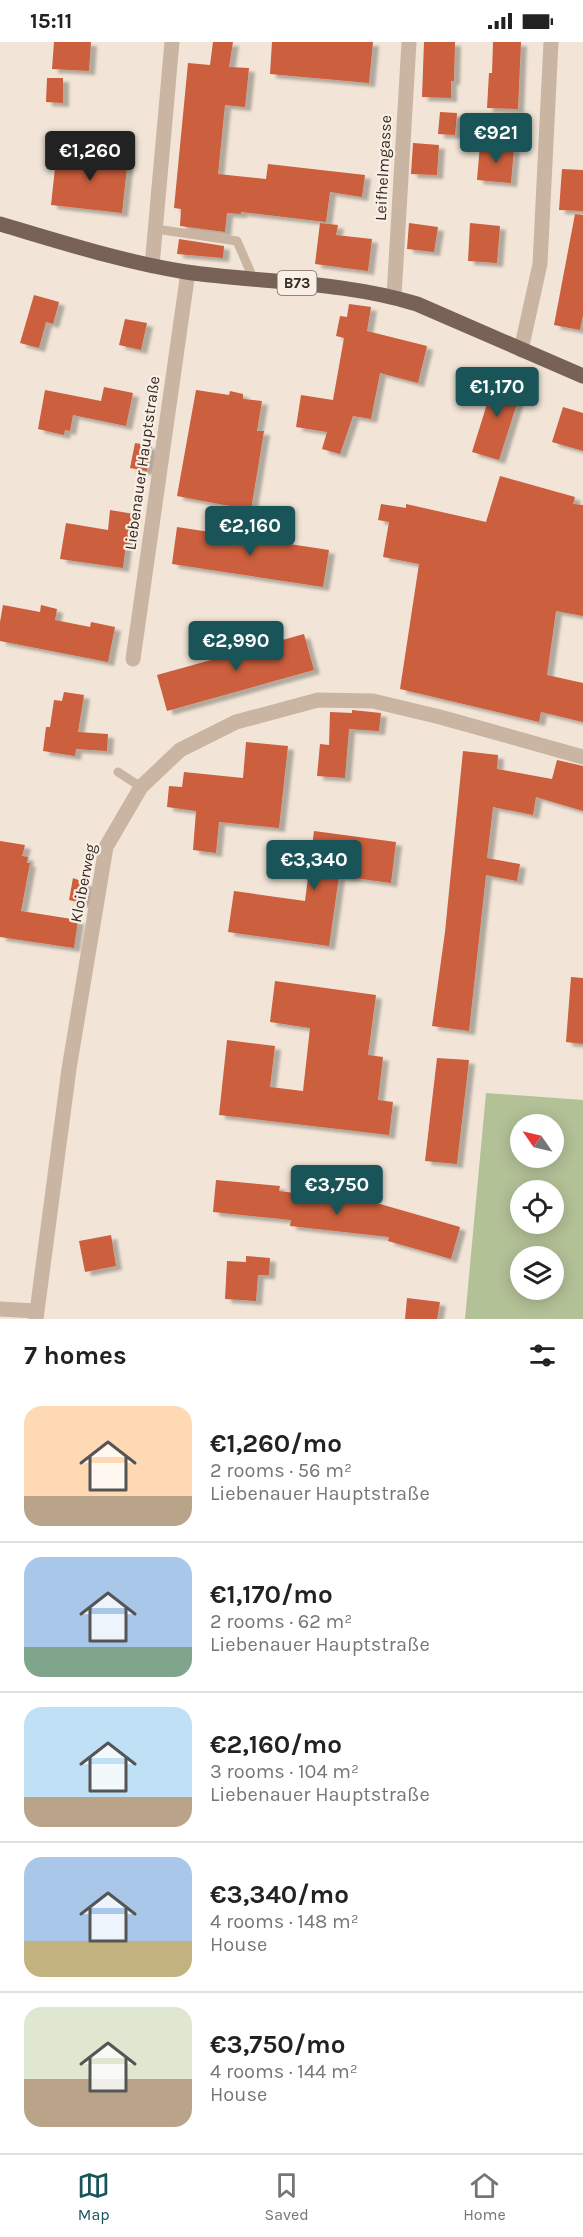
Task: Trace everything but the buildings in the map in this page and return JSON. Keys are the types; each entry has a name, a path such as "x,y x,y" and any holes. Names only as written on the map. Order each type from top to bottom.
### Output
{"main road":[{"name":"B73","path":"0,224 152,266 394,296 583,376"}],"street":[{"path":"152,266 172,42"},
{"name":"Leifhelmgasse","path":"394,296 409,42"},
{"path":"521,350 540,264 551,42"},
{"name":"Liebenauer Hauptstraße","path":"133,659 188,272"},
{"name":"Kloiberweg","path":"36,1315 69,1069 106,847 141,787 180,750 236,723 318,700 374,701 583,757"},
{"path":"0,1309 36,1315"}],"lane":[{"path":"156,229 237,241 253,278"},
{"path":"118,772 141,787"}],"green space":[{"path":"486,1093 583,1100 583,1319 465,1319"}]}
